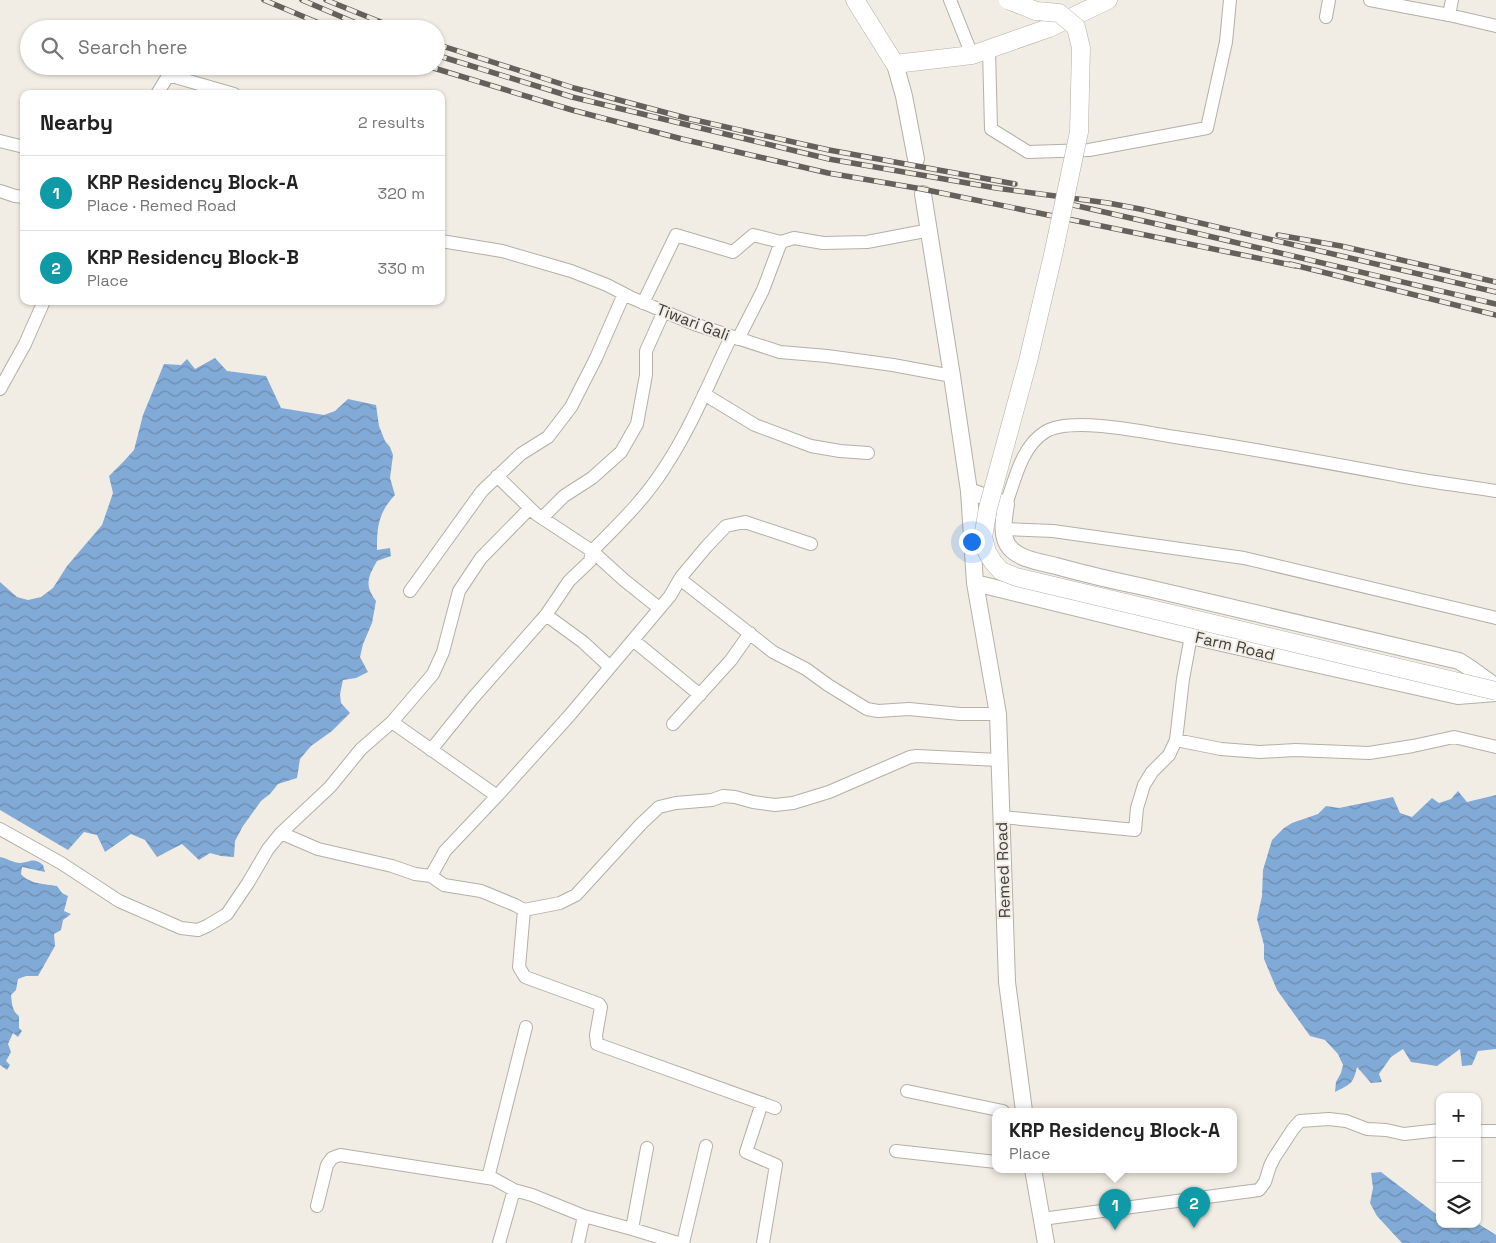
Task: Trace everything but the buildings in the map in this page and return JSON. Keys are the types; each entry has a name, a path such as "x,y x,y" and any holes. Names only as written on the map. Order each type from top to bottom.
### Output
{"main road":[{"path":"855,0 895,64 972,55 1049,28 1103,3"},
{"path":"1008,0 1036,11 1059,13 1076,26 1081,48 1081,73 1079,132 1054,254 1028,361 988,508 983,536 992,562 1001,571 1016,577 1496,690"}],"street":[{"path":"950,0 972,55"},
{"path":"989,49 991,129 1028,152 1089,150 1207,128 1226,42 1230,0"},
{"path":"1326,17 1329,0"},
{"path":"1370,0 1449,14 1496,26"},
{"path":"1449,14 1452,0"},
{"path":"895,64 904,96 916,159"},
{"path":"159,90 169,75"},
{"path":"182,75 223,90"},
{"path":"0,142 20,146"},
{"path":"0,191 20,196"},
{"name":"Remed Road","path":"923,194 969,492 975,583 998,714 1007,982 1024,1108"},
{"path":"643,303 676,235 733,252 753,235 781,242 794,238 823,243 866,242 930,230"},
{"name":"Tiwari Gali","path":"445,242 502,251 542,262 607,285 643,303 694,324 780,352 836,357 952,376"},
{"path":"431,750 472,699 546,614 569,581 590,561 592,552 640,502 665,468 734,338 763,290 781,242"},
{"path":"410,591 482,492 496,476 521,454 548,437 570,407 596,358 624,294"},
{"path":"0,389 25,344 42,305"},
{"path":"542,518 564,496 592,478 621,452 637,424 646,375 646,351 664,311"},
{"path":"704,394 755,425 811,446 868,453"},
{"path":"1496,491 1401,477 1246,447 1109,427 1071,426 1045,432 1034,442 1023,457 1006,504 1004,529 1006,542 1010,548 1027,558 1459,662 1470,668 1496,690"},
{"path":"496,476 542,518 592,552 659,608"},
{"path":"969,492 1006,504"},
{"path":"0,829 61,863 119,900 181,928 198,930 227,914 248,884 268,849 281,833 330,787 361,749 392,722 433,674 444,652 459,591 481,558 530,508"},
{"path":"431,876 445,851 569,716 670,596 680,579 707,546 726,526 745,522 811,544"},
{"path":"1004,529 1053,530 1244,558 1496,618"},
{"path":"680,579 773,652 806,669 867,709 878,711 909,709 960,714 998,714"},
{"name":"Farm Road","path":"975,583 1191,636 1458,696 1496,690"},
{"path":"546,614 583,642 610,667"},
{"path":"673,724 731,660 750,633"},
{"path":"1002,817 1135,830 1137,808 1144,784 1152,772 1169,755 1176,740 1183,679 1191,636"},
{"path":"633,640 700,695"},
{"path":"392,722 497,796"},
{"path":"1176,740 1221,749 1260,752 1295,750 1369,753 1454,737 1496,747"},
{"path":"281,833 318,849 392,866 415,874 431,876 444,885 481,891 524,910 560,903 576,895 659,807 712,800 723,796 775,805 793,803 829,792 910,757 917,756 999,760"},
{"path":"524,910 519,967 525,977 599,1004 601,1007 596,1035 597,1044 775,1108"},
{"path":"488,1178 526,1027"},
{"path":"907,1091 992,1109"},
{"path":"762,1103 746,1152 776,1165 763,1243"},
{"path":"1042,1219 1159,1202 1203,1199 1259,1190 1265,1182 1274,1158 1293,1129 1300,1122 1329,1119 1346,1121 1367,1129 1386,1130 1404,1134 1436,1130"},
{"path":"1481,1130 1496,1131"},
{"path":"683,1243 706,1146"},
{"path":"632,1228 647,1148"},
{"path":"896,1151 992,1162"},
{"path":"317,1206 327,1165 332,1158 340,1155 494,1179 514,1190 532,1195 584,1216 632,1228 678,1243"},
{"path":"1034,1173 1046,1243"},
{"path":"499,1243 514,1190"},
{"path":"578,1243 584,1216"}],"water":[{"path":"215,358 227,371 266,376 281,408 324,415 335,411 348,399 376,405 379,426 393,455 390,478 395,495 382,514 377,534 377,550 390,548 391,556 377,561 369,581 370,590 376,601 372,623 360,657 368,672 356,678 343,680 340,694 341,703 350,713 332,731 311,746 300,759 297,778 278,784 261,801 235,841 234,857 210,853 199,860 182,844 157,857 145,840 131,834 105,852 97,835 84,832 68,850 0,810 0,582 17,597 28,600 41,597 53,588 67,566 102,525 113,493 109,476 134,450 143,415 164,364 181,365 187,359 195,369"},
{"path":"1458,791 1467,802 1496,795 1496,1049 1478,1051 1472,1065 1462,1066 1460,1049 1437,1066 1411,1062 1403,1049 1391,1057 1379,1074 1382,1082 1371,1083 1357,1067 1350,1083 1335,1092 1336,1082 1343,1065 1338,1054 1325,1040 1310,1036 1277,990 1264,959 1264,945 1257,919 1262,896 1263,870 1272,840 1284,828 1292,823 1318,814 1326,806 1339,808 1393,797 1400,813 1412,817 1432,798 1439,803 1451,799"},
{"path":"0,857 18,863 34,861 43,865 45,872 22,867 21,874 33,882 57,886 62,893 68,896 64,911 71,914 63,920 61,930 54,934 55,946 38,976 26,976 18,979 16,990 11,995 14,1010 19,1016 19,1028 22,1031 18,1037 13,1033 8,1044 11,1052 6,1061 10,1065 7,1070 0,1065"},
{"path":"1381,1172 1436,1214 1436,1228 1481,1228 1481,1226 1496,1235 1496,1243 1402,1243 1377,1216 1370,1203 1373,1188 1371,1173"}],"railway":[{"path":"264,0 312,20"},
{"path":"302,0 349,20"},
{"path":"326,0 376,20"},
{"path":"445,47 574,88 686,118 829,150 1015,184"},
{"path":"445,58 572,97 829,159 996,188 1140,209 1496,292"},
{"path":"445,71 572,110 682,139 828,173 922,189 1296,266"},
{"path":"1069,204 1496,304"},
{"path":"1278,235 1341,246 1496,282"},
{"path":"1290,264 1496,315"}],"place":[{"name":"KRP Residency Block-B","path":"1194,1228"},
{"name":"KRP Residency Block-A","path":"1115,1230"}]}
